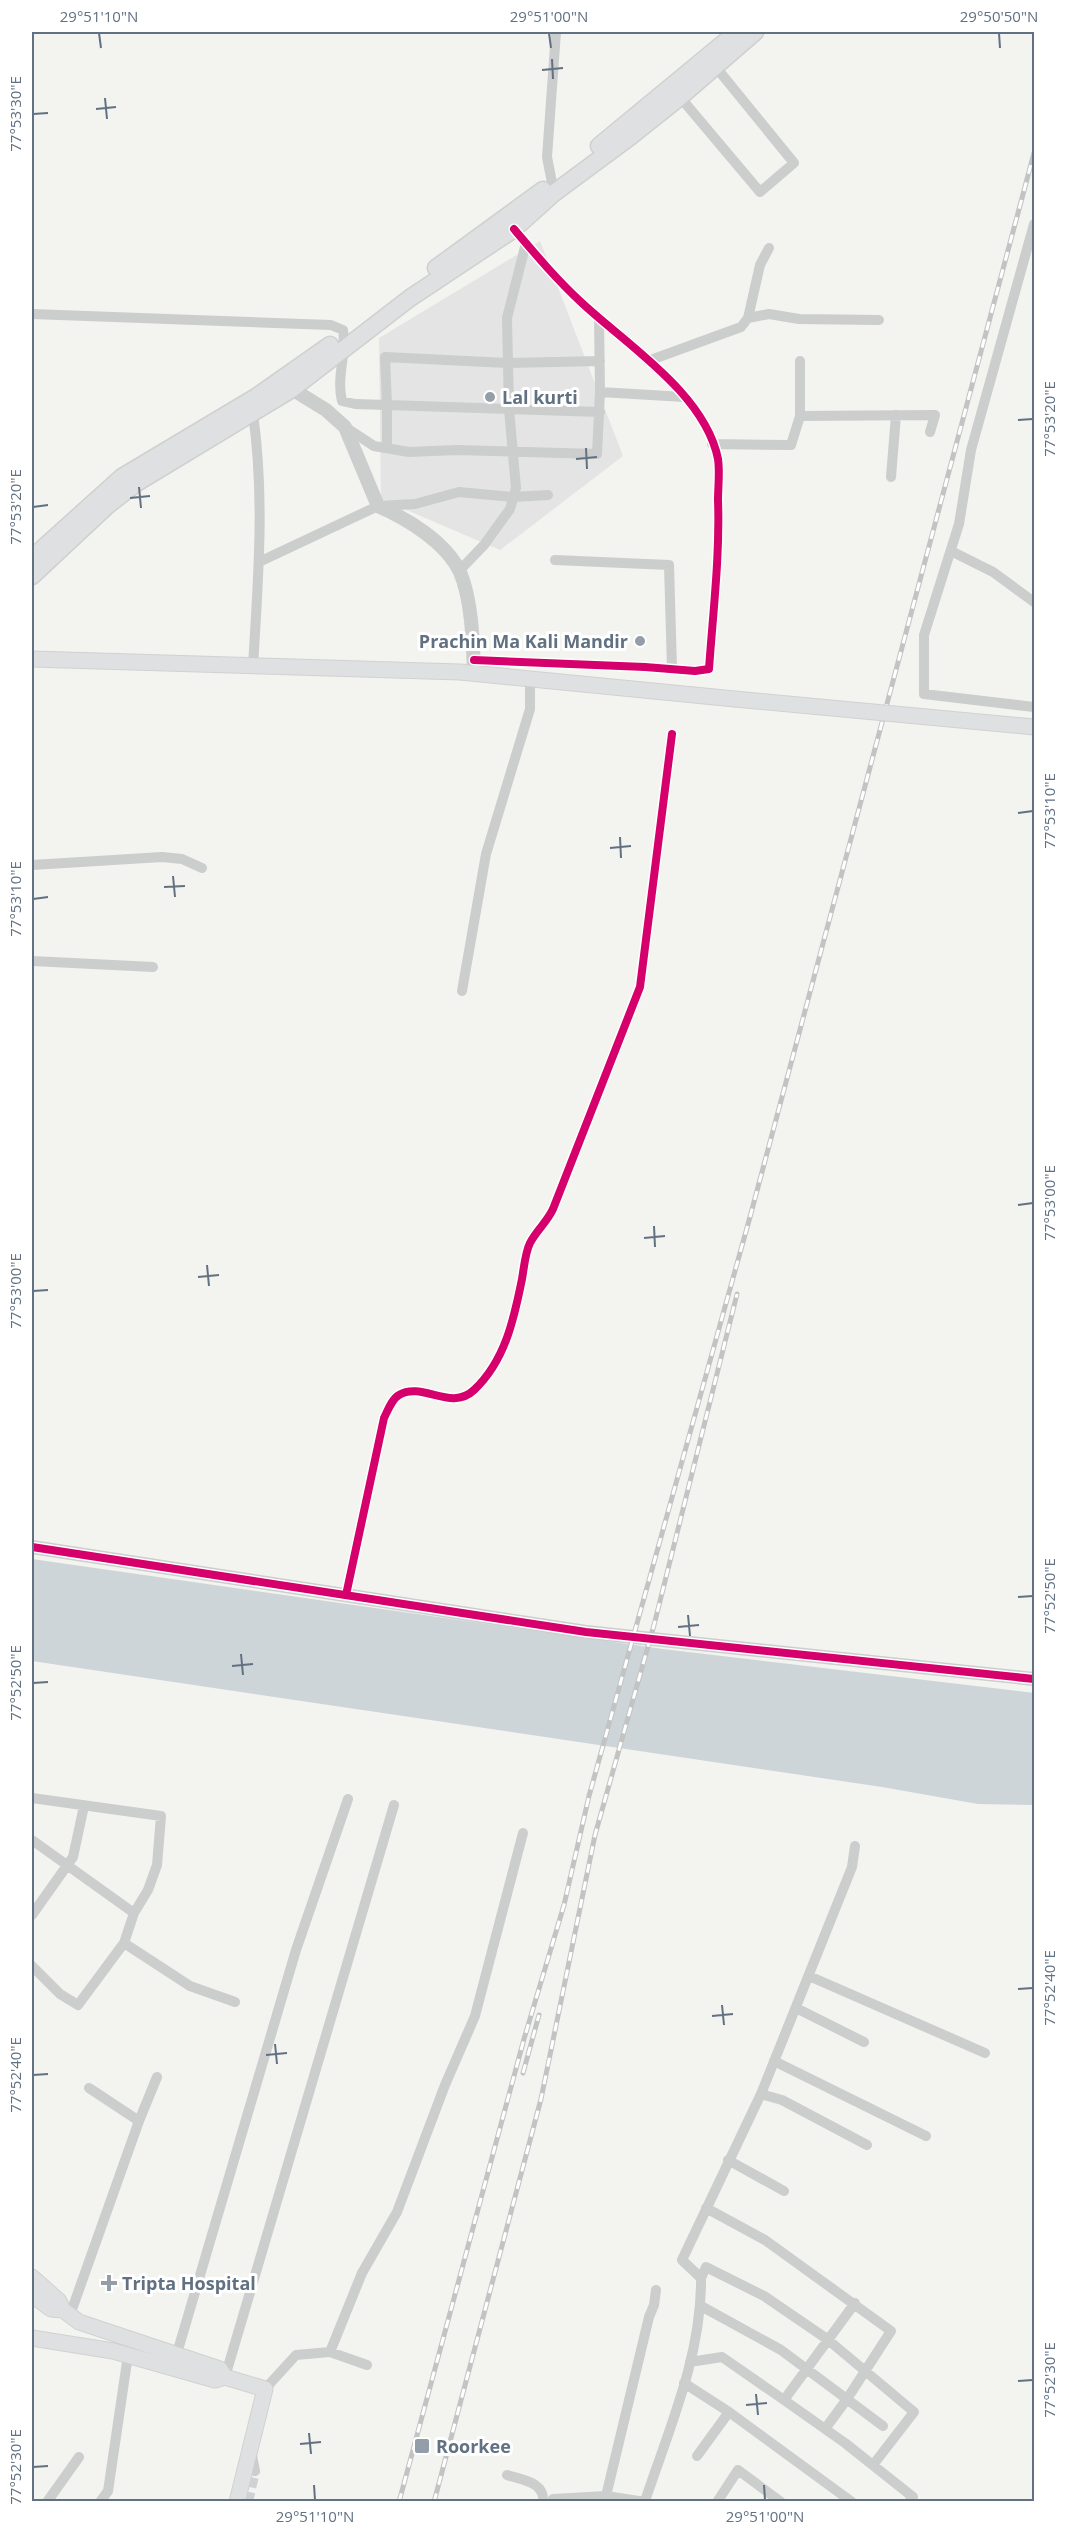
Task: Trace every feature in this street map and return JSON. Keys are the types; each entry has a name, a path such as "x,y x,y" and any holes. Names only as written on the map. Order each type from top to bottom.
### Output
{"main road":[{"path":"32,558 122,477 345,341 514,229 553,188 737,32"},
{"path":"32,576 108,505 138,482 292,389 345,341 680,97 754,32"},
{"path":"32,659 253,666 474,667 530,679 1035,727"},
{"path":"32,2277 59,2301 71,2316 75,2345"},
{"path":"32,2295 51,2309 215,2380 225,2377 266,2389 237,2502"},
{"path":"32,2338 175,2362"}],"street":[{"path":"553,188 547,157 556,32"},
{"path":"680,97 760,192 794,163 715,66"},
{"path":"1035,224 971,450 959,524 924,635 924,694 1035,707"},
{"path":"345,427 378,506 407,519 442,549 459,571 470,620 474,667 695,671 710,669 719,527 718,459 705,425 684,397 552,273 514,229"},
{"path":"459,571 484,545 510,509 516,488 509,409 507,318 526,243"},
{"path":"648,361 741,327 748,318 760,265 769,248"},
{"path":"32,314 331,325 343,330 345,341 338,385 342,401 355,404 600,412"},
{"path":"748,318 769,314 799,319 879,320"},
{"path":"292,389 326,410 345,427 374,446 409,452 457,450 597,454 600,412 599,317"},
{"path":"387,448 385,357 507,363 600,361"},
{"path":"712,444 791,445 800,416 800,361"},
{"path":"600,392 684,397"},
{"path":"326,410 340,395"},
{"path":"253,414 260,465 260,562 253,666"},
{"path":"891,477 896,415"},
{"path":"800,416 935,415 930,432"},
{"path":"260,562 378,506 415,504 459,492 513,497 548,495"},
{"path":"951,551 993,572 1035,602"},
{"path":"555,560 669,565 672,669"},
{"path":"462,991 486,854 530,709 530,679"},
{"path":"346,1595 384,1418 392,1403 398,1395 407,1392 452,1399 466,1396 492,1368 510,1334 530,1244 553,1209 640,987 672,734"},
{"path":"34,861 162,857 182,860 202,868"},
{"path":"32,961 153,967"},
{"path":"32,1547 586,1632 1035,1679"},
{"path":"32,1798 161,1816 157,1864 148,1890 134,1913 124,1943 78,2005 60,1994 32,1966"},
{"path":"175,2362 296,1950 348,1798"},
{"path":"225,2377 394,1805"},
{"path":"32,1915 73,1857 84,1806"},
{"path":"330,2352 362,2273 397,2212 445,2085 476,2016 523,1833"},
{"path":"32,1840 134,1913"},
{"path":"701,2278 682,2260 761,2094 852,1867 855,1846"},
{"path":"124,1943 190,1986 235,2002"},
{"path":"809,1976 985,2053"},
{"path":"796,2008 864,2042"},
{"path":"774,2061 926,2136"},
{"path":"71,2316 139,2121 157,2077"},
{"path":"88,2088 139,2121"},
{"path":"761,2094 782,2100 867,2145"},
{"path":"728,2160 784,2191"},
{"path":"706,2208 765,2240 891,2331 848,2399 825,2429"},
{"path":"507,2475 539,2486 548,2500 606,2496 645,2501 695,2348 702,2306 701,2278 706,2267 764,2296 827,2339 914,2412 873,2464"},
{"path":"606,2496 656,2290"},
{"path":"784,2400 855,2303"},
{"path":"702,2306 781,2350 883,2426"},
{"path":"266,2389 296,2355 330,2352 367,2365"},
{"path":"100,2502 108,2491 128,2355"},
{"path":"690,2362 722,2357 873,2464 914,2497 909,2502"},
{"path":"684,2384 729,2412 852,2502"},
{"path":"697,2457 729,2412"},
{"path":"250,2448 255,2471"},
{"path":"47,2502 79,2457"},
{"path":"717,2502 738,2470 781,2502"}],"shaded area":[{"name":"Lal kurti","path":"540,241 623,456 500,550 381,499 379,338"},
{"path":"32,1559 663,1649 1034,1693 1034,1805 978,1804 882,1787 32,1661"}],"tunnel":[{"path":"248,2502 255,2471"}],"railway":[{"path":"399,2502 524,2039 564,1905 589,1796 750,1217 1034,153"},
{"path":"434,2502 541,2099 595,1835 654,1625 737,1294"},
{"path":"523,2073 539,2015"}],"cycle path":[{"path":"474,660 695,671 709,669 717,563 719,474 718,459 710,435 698,413 662,372 573,294 514,229"},
{"path":"346,1595 384,1418 392,1402 399,1395 417,1391 446,1398 465,1396 485,1379 507,1339 528,1247 553,1209 640,987 672,734"},
{"path":"32,1547 586,1632 1034,1679"}],"place":[{"name":"Lal kurti","path":"490,397"},
{"name":"Prachin Ma Kali Mandir","path":"640,641"},
{"name":"Tripta Hospital","path":"109,2283"},
{"name":"Roorkee","path":"422,2446"}]}
